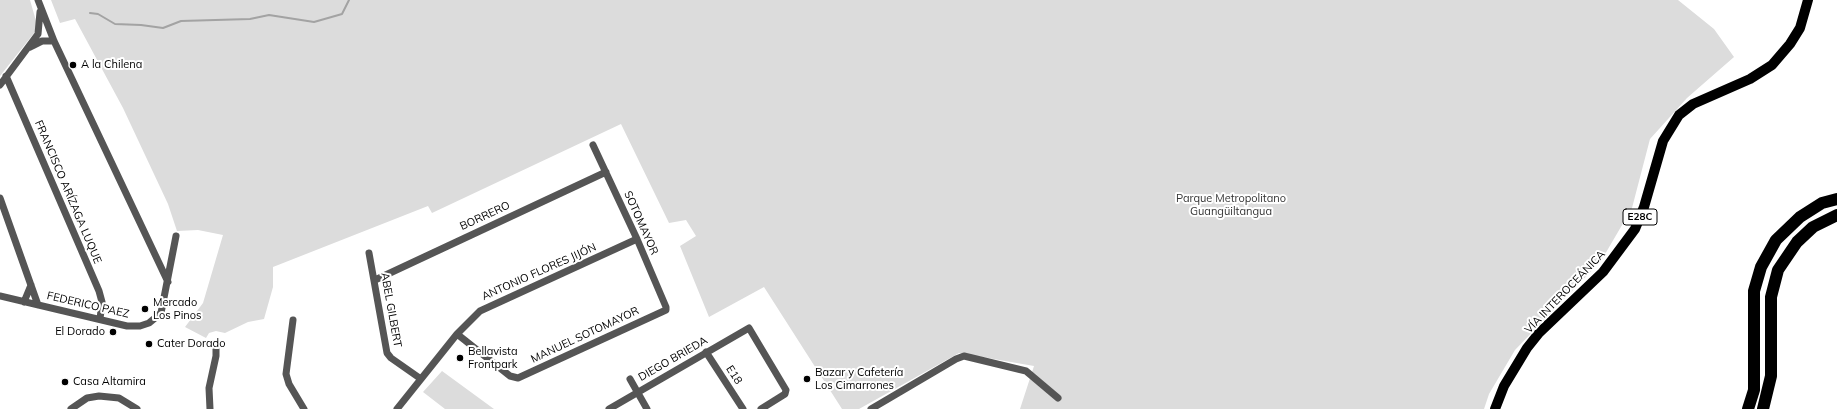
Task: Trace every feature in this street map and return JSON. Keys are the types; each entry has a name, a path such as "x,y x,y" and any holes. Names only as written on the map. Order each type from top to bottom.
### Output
{"highway":[{"path":"1748,409 1754,390 1754,291 1761,267 1776,240 1800,217 1822,203 1837,199"},
{"path":"1763,409 1771,376 1771,296 1778,270 1797,242 1814,227 1837,215"}],"main road":[{"name":"VÍA INTEROCEÁNICA","path":"1495,409 1504,386 1531,343 1539,333 1603,272 1635,229 1644,207 1662,141 1679,115 1693,104 1750,79 1772,65 1790,44 1800,28 1808,0"}],"street":[{"path":"38,0 40,9 54,41 168,282"},
{"path":"0,85 28,49 40,29 40,9"},
{"path":"28,49 42,41 54,41"},
{"name":"FRANCISCO ARÍZAGA LUQUE","path":"6,76 99,292 102,302 100,319"},
{"name":"SOTOMAYOR","path":"592,145 637,240 666,307 665,311"},
{"name":"BORRERO","path":"374,280 606,172"},
{"path":"0,198 38,305"},
{"name":"FEDERICO PAEZ","path":"0,296 127,326 140,326 149,323 160,312 168,282 176,236"},
{"name":"ANTONIO FLORES JIJÓN","path":"397,409 457,334 484,308 637,240"},
{"name":"ABEL GILBERT","path":"369,253 387,353 390,358 421,379"},
{"path":"24,302 31,285"},
{"name":"MANUEL SOTOMAYOR","path":"457,334 510,376 518,378 665,311"},
{"path":"293,320 286,374 289,384 304,409"},
{"name":"DIEGO BRIEDA","path":"609,409 749,328 786,392 761,409"},
{"path":"210,409 209,388 216,356 216,346"},
{"name":"E18","path":"706,352 743,409"},
{"path":"871,409 956,358 964,356 1026,371 1058,398"},
{"path":"630,379 647,409"},
{"path":"71,409 87,398 99,396 119,398 137,409"}],"green space":[{"path":"0,0 30,0 38,28 0,76"},
{"name":"Parque Metropolitano Guangüiltangua","path":"51,0 1678,0 1714,29 1734,57 1687,98 1650,139 1632,208 1601,261 1515,350 1489,394 1484,409 1020,409 1034,366 959,353 859,409 842,409 764,287 709,317 680,246 696,236 686,220 669,223 621,124 432,213 428,206 273,267 273,287 264,319 248,322 225,333 216,331 209,333 206,338 185,327 203,303 223,235 198,230 177,231 168,204 123,108 75,19 60,23"},
{"path":"442,371 494,409 445,409 423,392"}],"waterway":[{"path":"90,13 98,14 115,24 163,28 181,21 250,19 269,15 314,22 342,14 349,0"}],"place":[{"name":"A la Chilena","path":"73,65"},
{"name":"Mercado Los Pinos","path":"145,309"},
{"name":"El Dorado","path":"113,332"},
{"name":"Cater Dorado","path":"149,344"},
{"name":"Bellavista Frontpark","path":"460,358"},
{"name":"Bazar y Cafetería Los Cimarrones","path":"807,379"},
{"name":"Casa Altamira","path":"65,382"}]}
